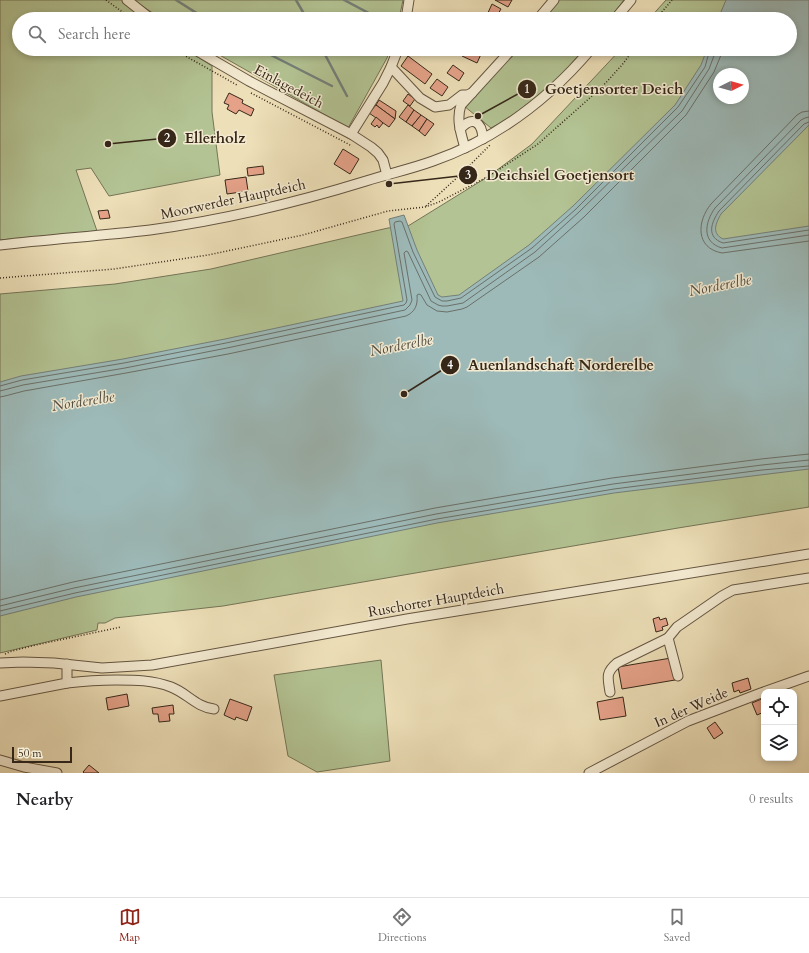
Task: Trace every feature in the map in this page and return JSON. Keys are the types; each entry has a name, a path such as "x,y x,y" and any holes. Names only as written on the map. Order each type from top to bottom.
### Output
{"street":[{"path":"127,0 142,12"},
{"path":"407,12 409,0"},
{"path":"544,12 554,0"},
{"path":"621,12 631,0"},
{"name":"Einlagedeich","path":"206,56 249,81 351,134 378,153 383,160 387,175"},
{"path":"351,134 373,99 391,67 395,56"},
{"path":"506,56 461,105 458,112 458,120 465,148 495,133 529,109 562,81 585,56"},
{"path":"391,67 420,98 435,107 449,105 462,95 472,93"},
{"path":"460,129 464,124 476,122 482,129 483,139"},
{"name":"Moorwerder Hauptdeich","path":"0,245 100,236 201,222 293,202 434,161 465,148"},
{"name":"Ruschorter Hauptdeich","path":"0,663 22,662 67,664 102,668 152,665 407,619 809,554"},
{"path":"610,692 608,677 610,669 617,663 668,638 677,627 722,596 733,590 809,578"},
{"path":"668,638 678,676"},
{"path":"67,664 67,683"},
{"name":"In der Weide","path":"590,773 688,721 809,676"},
{"path":"0,696 67,683 101,680 139,680 160,683 180,690 203,707 214,709"},
{"path":"0,760 24,767 57,773"}],"path":[{"path":"106,0 122,12"},
{"path":"662,12 672,0"},
{"path":"0,278 114,269 208,255 303,235 388,212 425,207 439,202 490,176 538,144 602,88 629,56"},
{"path":"425,207 492,144 495,133"},
{"path":"0,657 12,651 121,627"}],"green space":[{"path":"0,0 122,0 137,12 12,12 12,56 196,56 212,66 212,112 220,175 109,196 91,168 76,170 97,231 0,240"},
{"path":"133,0 403,0 400,12 151,12"},
{"path":"558,0 624,0 615,12 547,12"},
{"path":"666,0 809,0 809,507 223,606 115,618 105,623 98,623 97,630 0,653 0,294 115,284 211,269 388,228 408,226 489,176 532,144 614,56 797,56 797,12 655,12"},
{"path":"221,56 388,56 348,128"},
{"path":"508,56 578,56 551,85 508,119 491,128 464,106"},
{"path":"381,660 390,761 317,772 288,756 274,675"}],"water":[{"name":"Norderelbe","path":"726,0 809,0 809,125 721,214 716,231 719,237 723,239 809,226 809,469 614,493 437,523 76,597 0,616 0,382 21,376 123,359 225,339 403,301 389,219 404,215 417,250 438,295 442,297 459,295 529,245 573,206 675,105 701,65 704,56 797,56 797,12 721,12"}],"building":[{"path":"495,0 512,0 508,7"},
{"path":"492,4 501,9 499,12 488,12"},
{"path":"408,56 432,74 425,84 401,66"},
{"path":"462,56 480,56 477,63"},
{"path":"453,65 464,73 459,81 447,73"},
{"path":"437,79 448,87 442,96 430,88"},
{"path":"229,93 243,100 242,103 254,109 251,116 239,110 236,114 227,109 229,105 224,103"},
{"path":"408,94 415,99 410,106 403,101"},
{"path":"379,100 396,111 395,119 376,105"},
{"path":"376,105 395,119 389,127 369,113"},
{"path":"408,105 414,110 406,122 399,117"},
{"path":"414,110 421,115 412,126 406,122"},
{"path":"421,115 427,119 419,131 412,126"},
{"path":"376,117 383,123 379,128 377,125 375,127 371,124"},
{"path":"427,119 434,124 425,136 419,131"},
{"path":"343,149 359,159 350,174 334,164"},
{"path":"263,166 264,174 248,176 247,168"},
{"path":"246,177 248,191 227,194 225,180"},
{"path":"108,210 110,218 100,219 98,211"},
{"path":"659,617 660,620 666,618 668,625 662,627 663,630 656,632 653,619"},
{"path":"671,658 675,680 622,689 618,667"},
{"path":"748,678 751,689 740,693 739,690 734,692 732,683"},
{"path":"127,694 129,706 108,710 106,698"},
{"path":"623,697 626,716 600,720 597,702"},
{"path":"230,699 252,707 247,721 236,717 235,720 224,715"},
{"path":"761,699 761,713 757,715 752,703"},
{"path":"173,705 174,714 169,714 170,721 159,722 158,714 153,714 152,708"},
{"path":"715,722 723,733 714,739 707,728"},
{"path":"89,765 99,773 84,773 83,772"}],"waterway":[{"path":"176,0 195,12"},
{"path":"296,0 303,12"},
{"path":"344,0 367,12"},
{"path":"273,56 332,86"},
{"path":"326,56 347,96"}],"place":[{"name":"Goetjensorter Deich","path":"478,116"},
{"name":"Ellerholz","path":"108,144"},
{"name":"Deichsiel Goetjensort","path":"389,184"},
{"name":"Auenlandschaft Norderelbe","path":"404,394"}]}
